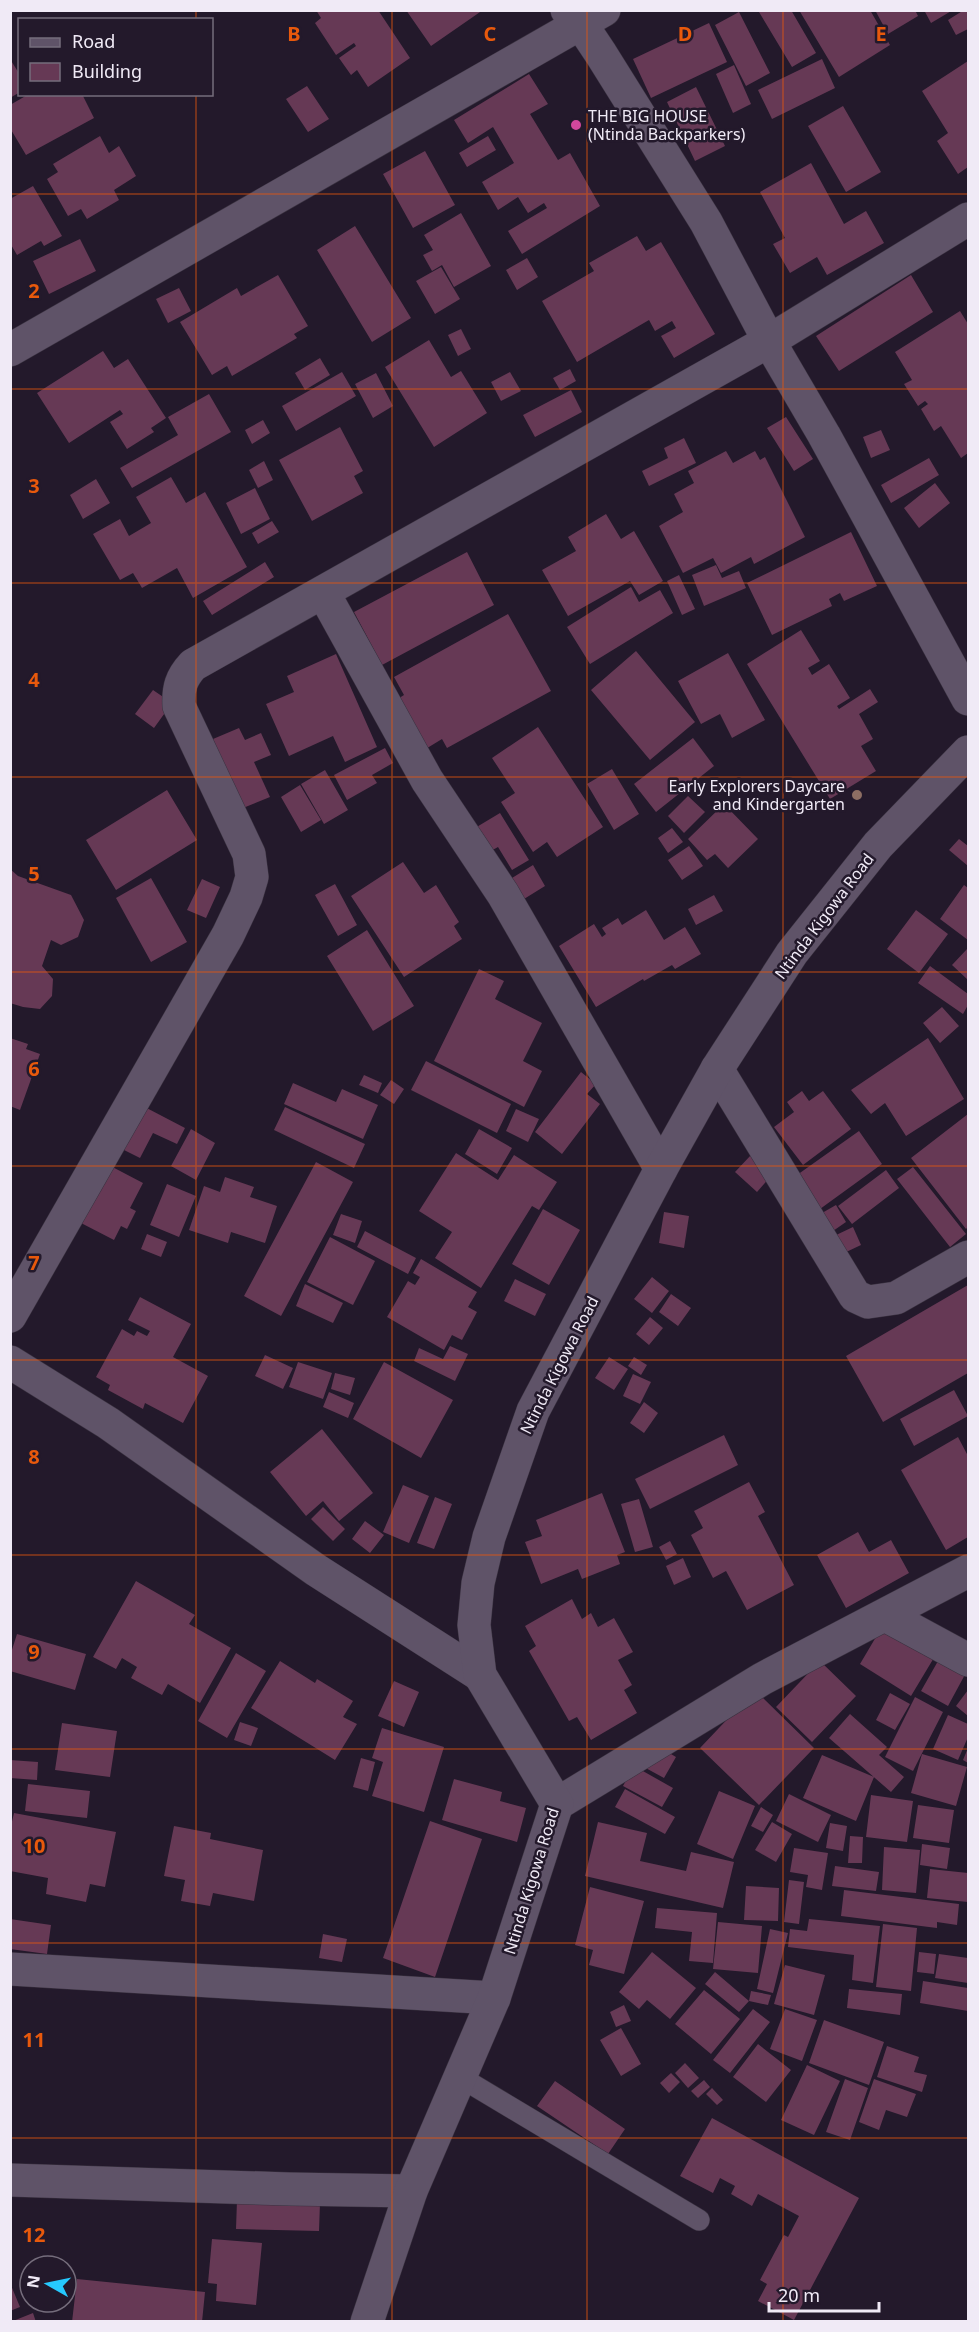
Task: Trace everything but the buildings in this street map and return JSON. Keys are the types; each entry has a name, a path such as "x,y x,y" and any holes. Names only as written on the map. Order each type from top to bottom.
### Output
{"street":[{"path":"10,350 584,15 706,222 969,699"},
{"path":"10,1316 228,935 246,897 252,877 249,854 179,706 178,690 183,676 193,665 770,341 969,219"},
{"path":"323,592 427,780 503,894 661,1169"},
{"name":"Ntinda Kigowa Road","path":"367,2322 411,2190 494,1998 557,1804 480,1675 474,1625 478,1583 489,1537 510,1470 533,1411 661,1169 717,1069 792,953 878,845 969,752"},
{"path":"717,1069 855,1296 868,1302 896,1298 969,1257"},
{"path":"10,1362 108,1423 316,1570 480,1675"},
{"path":"557,1804 762,1679 969,1571"},
{"path":"885,1615 969,1660"},
{"path":"10,1969 494,1998"},
{"path":"10,2180 411,2190"}],"lane":[{"path":"460,2077 699,2220"}],"place":[{"name":"THE BIG HOUSE (Ntinda Backparkers)","path":"576,125"},
{"name":"Early Explorers Daycare and Kindergarten","path":"857,795"}]}
